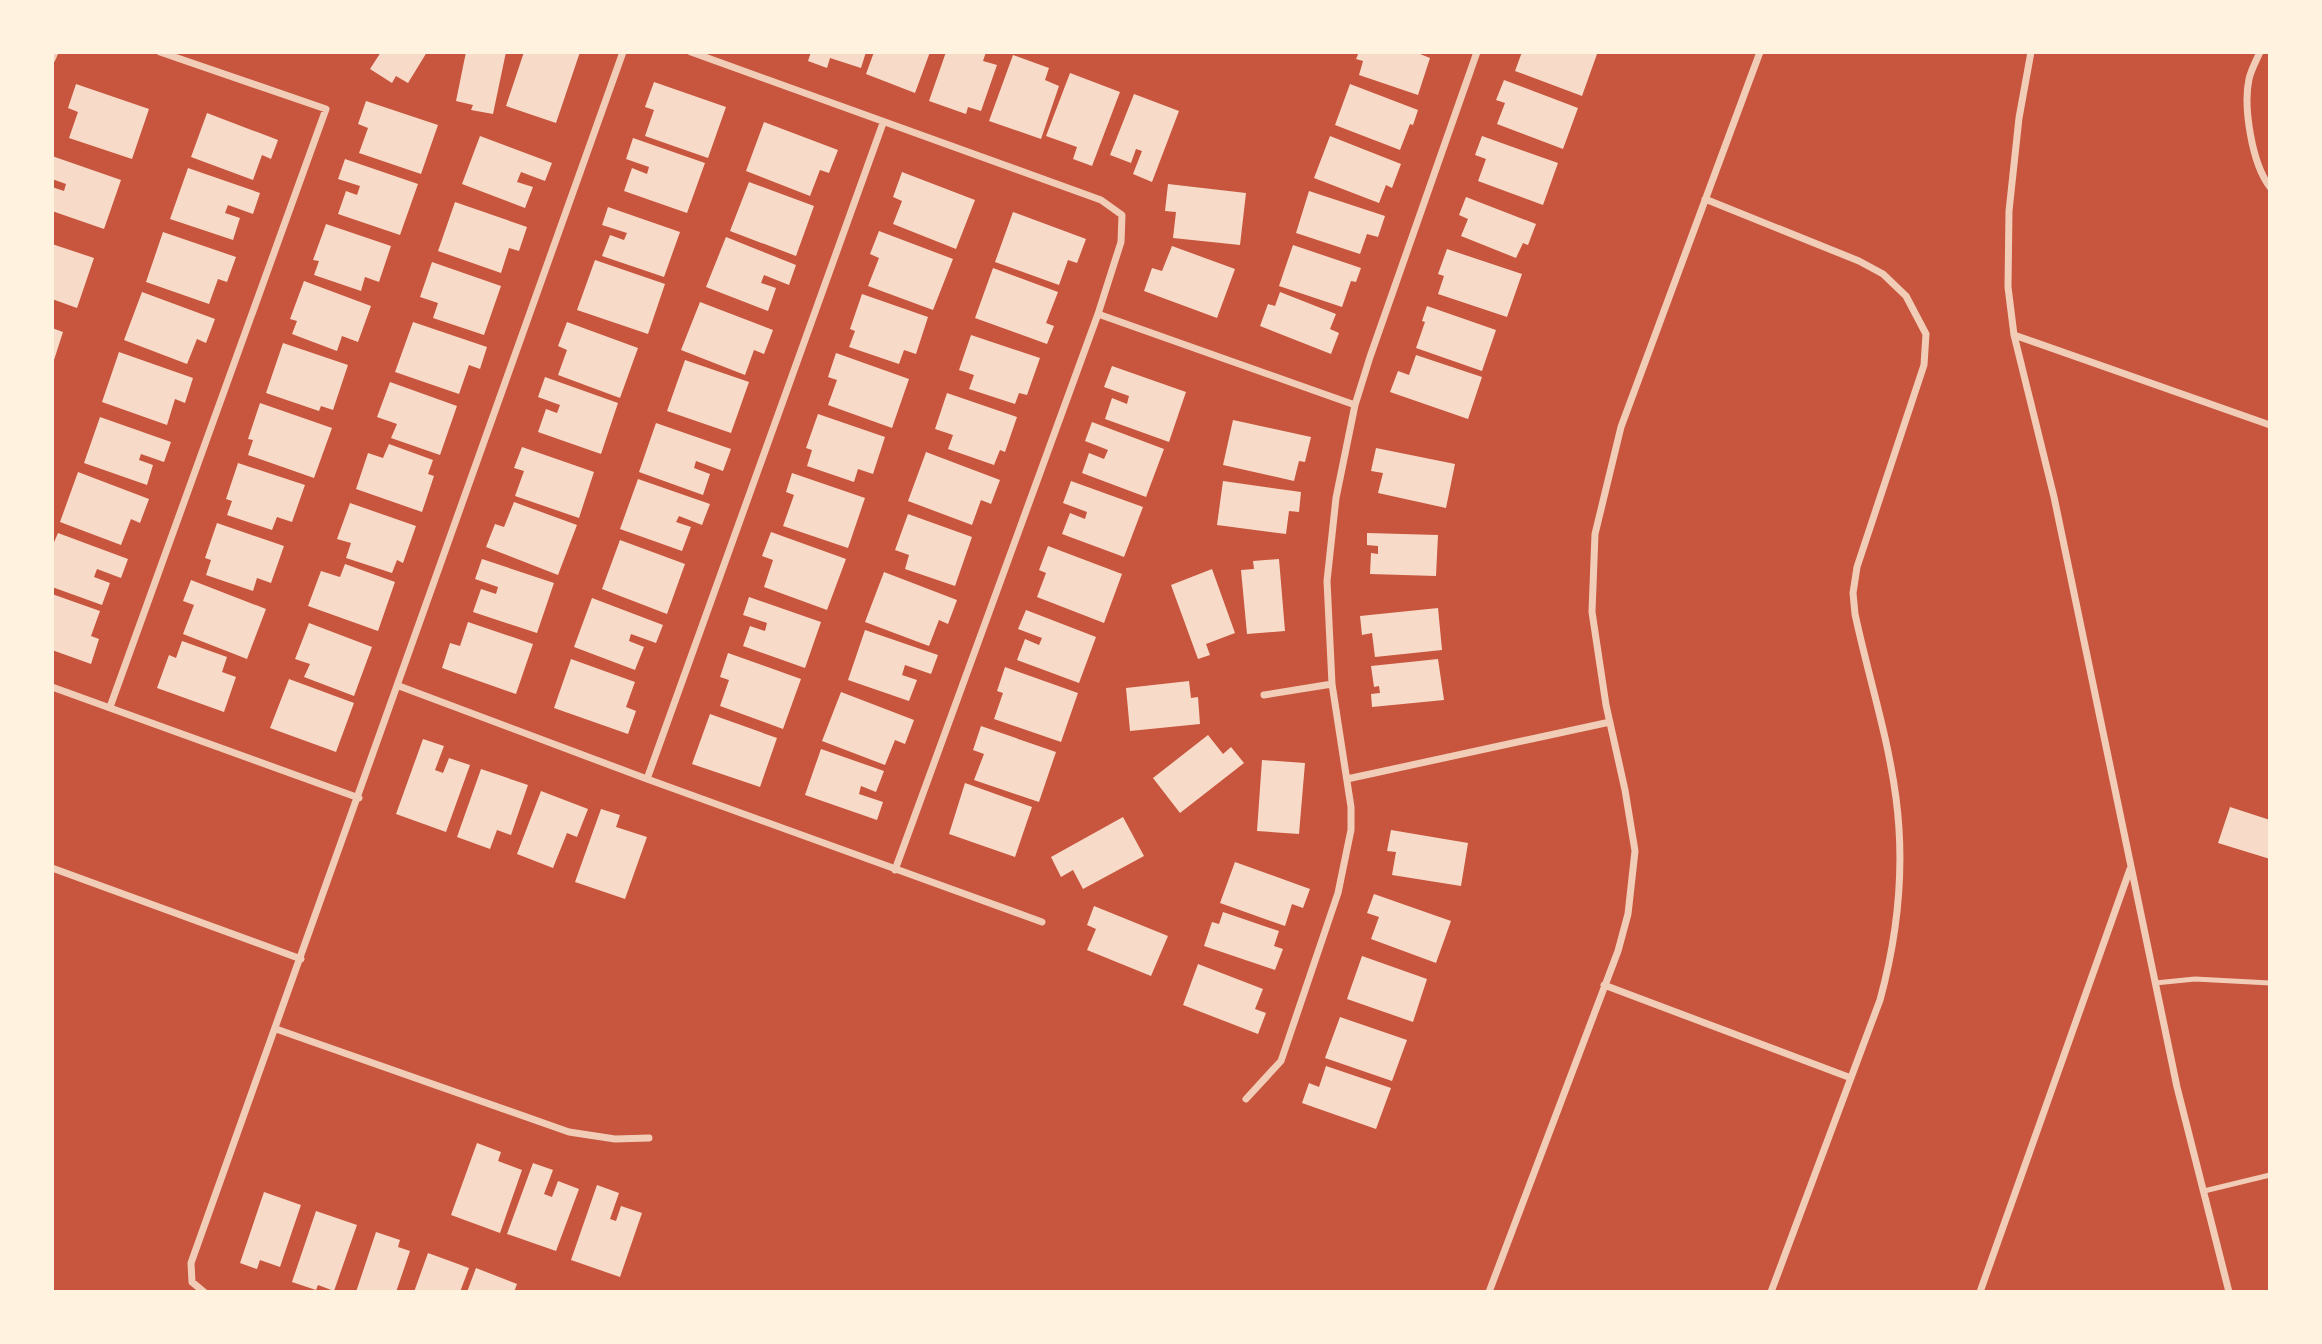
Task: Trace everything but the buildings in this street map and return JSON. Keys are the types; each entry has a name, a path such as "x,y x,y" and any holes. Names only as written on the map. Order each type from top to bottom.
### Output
{"street":[{"path":"52,59 55,52"},
{"path":"110,708 326,109 160,52"},
{"path":"204,1292 192,1282 191,1263 624,52"},
{"path":"691,52 1101,200 1122,215 1121,242 1098,314 895,870"},
{"path":"1246,1099 1281,1061 1338,894 1351,830 1351,807 1332,684 1327,581 1336,498 1355,405 1370,357 1477,52"},
{"path":"1489,1292 1618,951 1628,914 1635,850 1592,612 1595,534 1621,427 1759,52"},
{"path":"2031,52 2019,118 2009,211 2008,287 2014,335 2054,497 2177,1087 2229,1292"},
{"path":"2260,52 2249,78 2247,115 2254,148 2270,187"},
{"path":"647,779 883,123"},
{"path":"1705,199 1859,261 1883,274 1906,296 1926,334 1924,365 1857,567 1853,593 1855,614 1897,799 1901,866 1898,917 1890,965 1880,1000 1771,1292"},
{"path":"1098,314 1355,405"},
{"path":"2014,335 2270,425"},
{"path":"1264,695 1332,684"},
{"path":"399,686 1042,922"},
{"path":"52,687 359,798"},
{"path":"1347,779 1610,722"},
{"path":"52,868 301,959"},
{"path":"1980,1292 2130,868"},
{"path":"1604,985 1851,1078"},
{"path":"276,1029 569,1132 615,1139 649,1138"}],"lane":[{"path":"2155,984 2195,979 2270,983"},
{"path":"2204,1191 2270,1175"}]}
